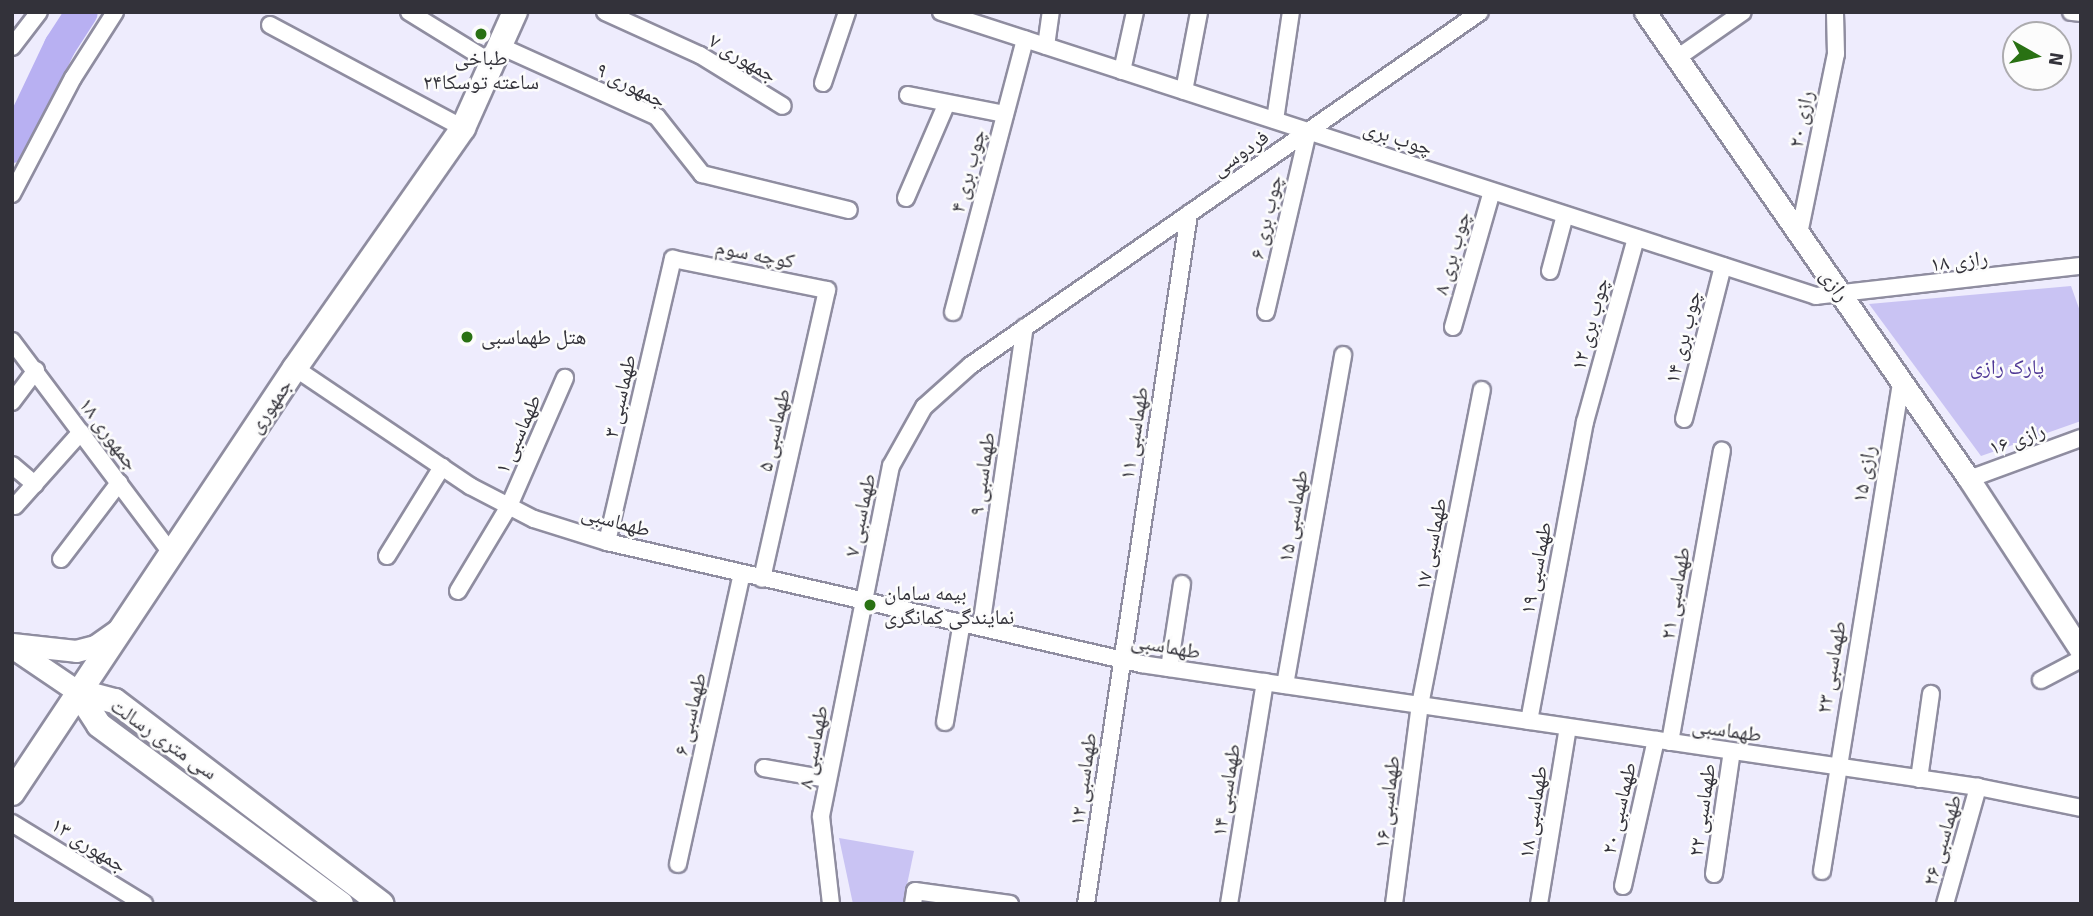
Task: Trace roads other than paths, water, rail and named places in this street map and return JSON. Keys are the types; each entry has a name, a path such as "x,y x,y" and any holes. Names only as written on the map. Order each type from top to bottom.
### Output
{"main road":[{"name":"جمهوری","path":"12,793 77,691 295,369 463,128 515,12"},
{"name":"رازی","path":"1646,12 1969,479 2019,561 2081,651"},
{"name":"رازی","path":"2019,561 2081,635"},
{"path":"12,646 76,650 95,646 121,628"},
{"path":"12,646 77,691"},
{"name":"سی متری رسالت","path":"77,691 99,725 341,904"},
{"name":"سی متری رسالت","path":"77,691 115,701 381,904"}],"street":[{"path":"12,47 39,12"},
{"path":"12,194 73,78 115,12"},
{"name":"۹ جمهوری","path":"409,12 496,54 657,117 702,174 849,209"},
{"name":"۷ جمهوری","path":"605,12 700,55 783,106"},
{"path":"823,83 847,12"},
{"name":"چوب بری","path":"941,12 1816,296 1843,297"},
{"path":"1046,46 1051,12"},
{"path":"1122,71 1135,12"},
{"path":"1184,91 1199,12"},
{"path":"1275,120 1291,12"},
{"name":"فردوسی","path":"1025,327 1480,12"},
{"path":"1677,58 1742,12"},
{"name":"رازی ۲۰","path":"1799,234 1836,54 1835,12"},
{"path":"2071,12 2081,13"},
{"path":"270,25 463,128"},
{"name":"۴ چوب بری","path":"953,312 1025,39"},
{"path":"908,95 1005,114"},
{"path":"906,198 947,103"},
{"name":"۶ چوب بری","path":"1266,312 1308,131"},
{"name":"۸ چوب بری","path":"1453,327 1492,191"},
{"name":"۱۱ طهماسبی","path":"1121,659 1189,214"},
{"path":"1550,271 1565,215"},
{"name":"۱۲ چوب بری","path":"1586,422 1636,238"},
{"name":"کوچه سوم","path":"673,259 827,290"},
{"name":"۳ طهماسبی","path":"607,542 673,259"},
{"name":"۱۴ چوب بری","path":"1684,419 1723,266"},
{"name":"رازی ۱۸","path":"1843,297 2081,266"},
{"name":"۵ طهماسبی","path":"762,579 827,290"},
{"name":"۷ طهماسبی","path":"864,599 891,466 923,407 971,365 1025,327"},
{"name":"۹ طهماسبی","path":"981,627 1025,327"},
{"name":"جمهوری ۱۸","path":"15,347 36,370 172,554"},
{"name":"۱۵ طهماسبی","path":"1285,685 1343,355"},
{"name":"طهماسبی","path":"295,369 442,467 509,506 534,519 607,542 762,579 864,599 1169,668 1978,787 2081,808"},
{"path":"12,402 36,370"},
{"name":"۱ طهماسبی","path":"458,591 509,506 565,378"},
{"name":"۱۵ رازی","path":"1868,574 1901,381"},
{"name":"۱۷ طهماسبی","path":"1420,705 1482,390"},
{"name":"۱۹ طهماسبی","path":"1529,721 1586,422"},
{"path":"15,506 81,432"},
{"name":"رازی ۱۶","path":"1969,479 2081,438"},
{"name":"۲۱ طهماسبی","path":"1663,741 1722,451"},
{"path":"12,465 35,484"},
{"path":"387,556 442,467"},
{"path":"61,559 119,483"},
{"name":"۶ طهماسبی","path":"678,864 742,574"},
{"name":"۲۳ طهماسبی","path":"1822,871 1835,767 1868,574"},
{"path":"1169,668 1182,584"},
{"name":"۸ طهماسبی","path":"831,904 821,816 864,599"},
{"path":"945,722 962,622"},
{"name":"۱۲ طهماسبی","path":"1086,904 1121,659"},
{"path":"2041,680 2081,659"},
{"name":"۱۴ طهماسبی","path":"1229,904 1265,682"},
{"path":"1919,779 1931,694"},
{"name":"۱۶ طهماسبی","path":"1394,904 1420,705"},
{"name":"۱۸ طهماسبی","path":"1541,903 1568,727"},
{"name":"۲۰ طهماسبی","path":"1623,886 1663,741"},
{"name":"۲۲ طهماسبی","path":"1714,874 1732,751"},
{"path":"764,768 828,779"},
{"name":"۲۶ طهماسبی","path":"1945,904 1978,787"},
{"name":"۱۳ جمهوری","path":"12,823 144,904"},
{"path":"914,897 1010,904"}],"waterway":[{"path":"12,147 60,46 82,12"}],"place":[{"name":"طباخی ۲۴ساعته توسکا","path":"481,34"},
{"name":"هتل طهماسبی","path":"467,337"},
{"name":"بیمه سامان نمایندگی کمانگری","path":"870,605"}],"park label":[{"name":"پارک رازی","path":"2007,367"}]}
